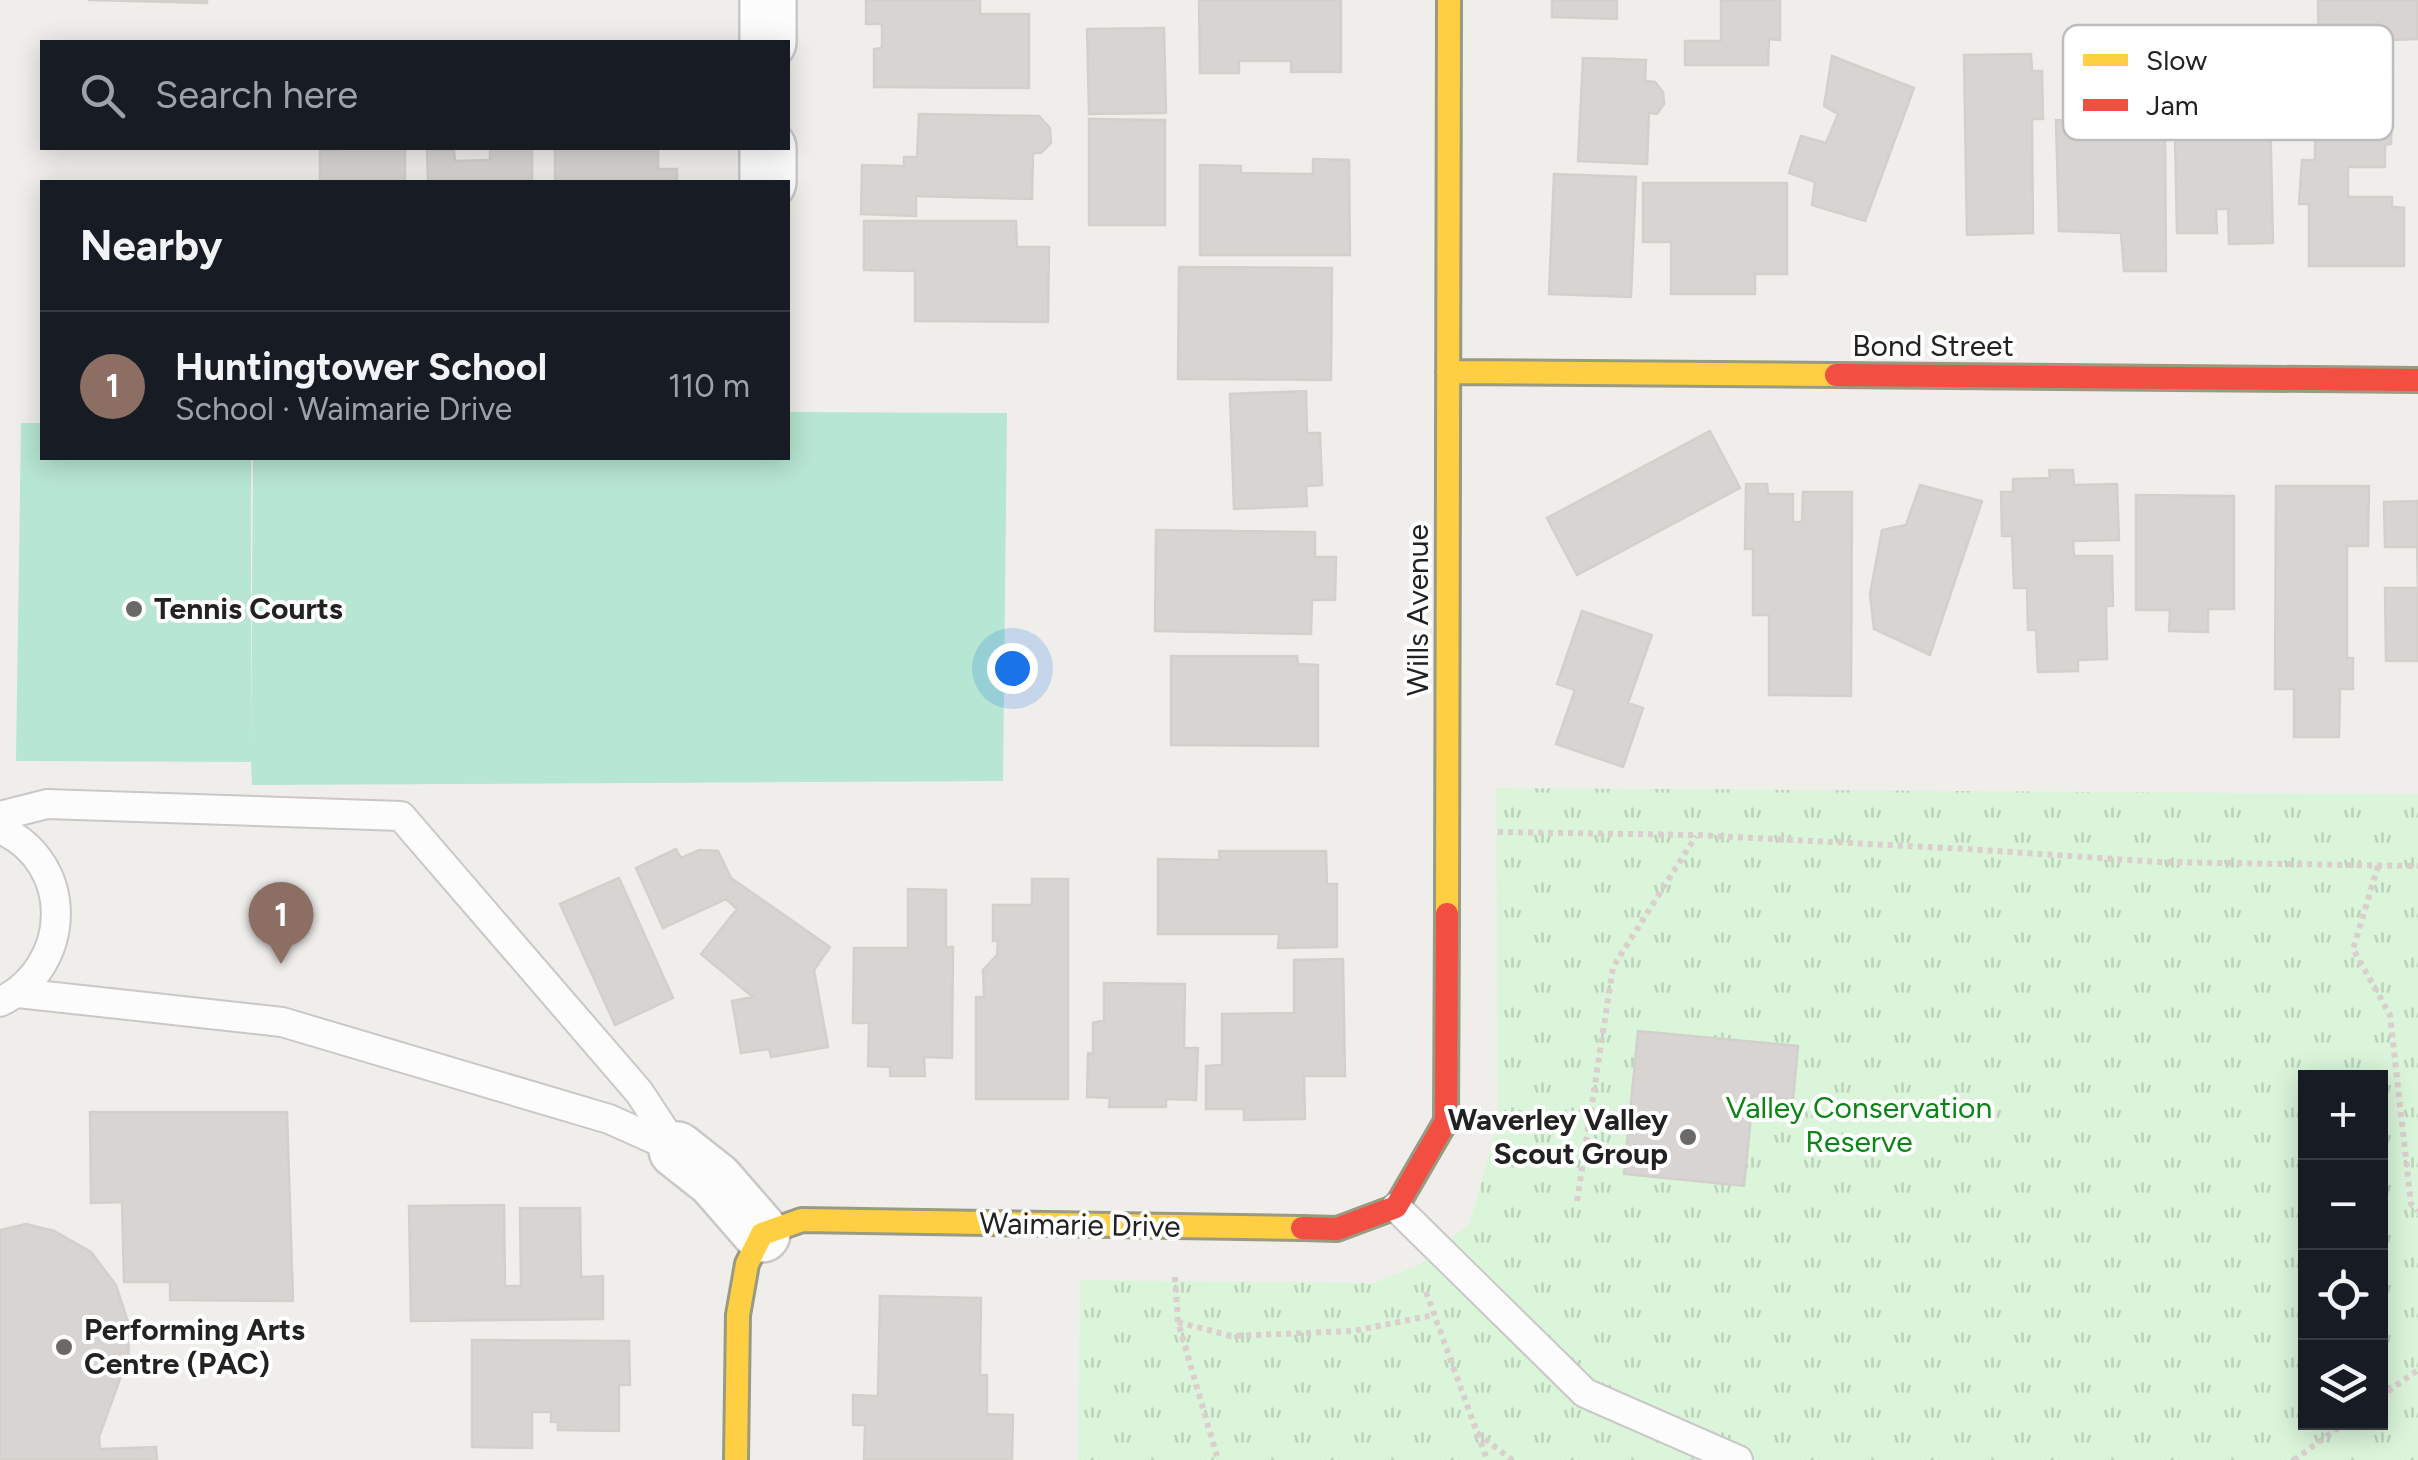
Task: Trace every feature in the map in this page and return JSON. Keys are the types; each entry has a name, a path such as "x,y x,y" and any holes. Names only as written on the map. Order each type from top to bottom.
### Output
{"street":[{"path":"768,0 768,40"},
{"name":"Wills Avenue","path":"1396,1206 1446,1121 1449,0"},
{"path":"768,150 768,180"},
{"name":"Bond Street","path":"1448,372 2418,380"},
{"path":"677,1150 715,1180 762,1234 747,1264 738,1316 736,1460"},
{"name":"Waimarie Drive","path":"762,1234 802,1220 1337,1228 1396,1206"}],"lane":[{"path":"0,816 47,804 400,816 640,1092 677,1150"},
{"path":"0,829 16,836 41,862 55,896 55,932 43,966 9,997"},
{"path":"9,997 282,1022 609,1120 677,1150"},
{"path":"1396,1206 1585,1393 1738,1460"}],"path":[{"path":"1447,830 1696,835 2160,862 2418,866"},
{"path":"1577,1201 1613,966 1696,835"},
{"path":"2378,866 2353,949 2390,1015 2411,1204 2418,1211"},
{"path":"1173,1226 1178,1322 1218,1460"},
{"path":"1423,1284 1487,1460"},
{"path":"1178,1322 1231,1336 1352,1332 1434,1315"},
{"path":"2388,1391 2418,1370"},
{"path":"2294,1460 2335,1430"},
{"path":"1477,1433 1512,1460"}],"green space":[{"path":"790,412 1007,413 1003,781 252,785 251,762 16,761 21,423 40,423 40,460 251,460 251,748 253,460 790,460"},
{"name":"Valley Conservation Reserve","path":"1496,788 2418,794 2418,1460 1078,1460 1080,1280 1374,1283 1421,1264 1470,1223 1498,1121"}],"building":[{"path":"88,0 207,0 207,3"},
{"path":"866,0 980,0 980,14 1029,14 1029,88 874,87 874,49 882,48 882,24 866,24"},
{"path":"1199,0 1341,0 1341,72 1291,72 1291,61 1239,61 1239,73 1200,73"},
{"path":"1552,0 1617,0 1617,19 1552,17"},
{"path":"1721,0 1780,0 1780,40 1769,39 1768,65 1685,65 1685,41 1721,41"},
{"path":"2318,0 2417,0 2417,39 2393,40 2393,25 2318,25"},
{"path":"1164,28 1166,113 1089,114 1087,29"},
{"path":"2031,54 2032,71 2042,71 2043,119 2032,119 2033,233 1967,235 1964,55"},
{"path":"1832,56 1914,88 1865,221 1812,205 1815,182 1789,173 1801,136 1826,143 1838,114 1824,106"},
{"path":"1583,58 1646,60 1645,81 1655,82 1663,92 1664,104 1657,114 1649,113 1647,164 1578,161"},
{"path":"919,114 1039,116 1050,128 1051,143 1041,153 1033,153 1032,199 916,196 916,216 861,214 862,165 904,166 904,157 917,157"},
{"path":"1089,119 1165,120 1165,225 1089,225"},
{"path":"2056,120 2063,120 2063,140 2165,140 2166,271 2124,271 2121,233 2059,231"},
{"path":"2175,140 2271,140 2273,243 2229,244 2228,209 2216,209 2217,233 2177,233"},
{"path":"2315,140 2391,140 2391,144 2385,145 2385,167 2348,167 2348,197 2392,197 2392,207 2404,208 2404,266 2309,266 2309,204 2299,204 2302,160 2315,160"},
{"path":"320,150 405,150 405,180 320,180"},
{"path":"427,150 454,150 455,161 490,160 490,150 532,150 532,180 428,180"},
{"path":"555,150 658,150 658,169 677,169 677,180 555,180"},
{"path":"1313,159 1349,160 1350,255 1200,255 1200,165 1241,166 1241,173 1313,174"},
{"path":"1554,174 1636,177 1631,297 1549,294"},
{"path":"1643,183 1787,183 1787,274 1755,274 1755,294 1671,294 1671,242 1643,242"},
{"path":"864,221 1016,221 1017,247 1049,247 1048,322 915,321 915,271 864,270"},
{"path":"1179,267 1332,268 1331,380 1178,379"},
{"path":"1306,391 1307,433 1320,433 1322,485 1306,486 1307,506 1234,509 1230,394"},
{"path":"1710,431 1740,488 1577,575 1547,518"},
{"path":"2049,470 2073,470 2074,485 2117,484 2119,540 2073,541 2074,556 2112,556 2113,606 2106,606 2107,659 2078,660 2078,671 2038,672 2036,630 2028,630 2027,588 2014,588 2012,536 2002,536 2001,492 2013,492 2013,479 2050,478"},
{"path":"1746,484 1767,484 1768,494 1793,494 1793,522 1802,522 1803,492 1852,492 1851,696 1769,695 1769,615 1753,615 1753,549 1745,549"},
{"path":"1920,485 1982,501 1930,655 1874,629 1870,594 1882,530 1906,525"},
{"path":"2276,486 2369,486 2368,546 2347,546 2347,658 2353,658 2353,689 2340,689 2339,737 2294,737 2294,689 2275,689"},
{"path":"2136,495 2234,496 2234,609 2208,609 2208,632 2169,631 2170,610 2136,610"},
{"path":"2418,501 2418,588 2417,547 2385,547 2384,502"},
{"path":"1156,530 1315,532 1315,557 1336,557 1335,600 1312,600 1311,634 1155,631"},
{"path":"2385,588 2418,588 2418,661 2386,661"},
{"path":"1582,611 1652,635 1628,703 1643,708 1623,767 1556,744 1575,690 1557,684"},
{"path":"1171,656 1297,656 1298,664 1318,665 1318,746 1171,745"},
{"path":"676,849 681,858 699,850 718,851 731,878 830,947 814,970 828,1047 771,1057 769,1049 741,1053 732,1001 753,997 701,954 737,909 726,899 663,928 636,868"},
{"path":"1219,851 1326,851 1327,884 1337,884 1337,947 1278,948 1279,934 1158,934 1158,859 1220,860"},
{"path":"619,878 673,998 615,1025 560,904"},
{"path":"1032,879 1068,879 1068,1099 976,1099 976,997 984,997 983,970 997,955 993,905 1032,905"},
{"path":"908,889 946,890 946,947 953,947 952,1058 924,1057 925,1076 890,1076 890,1067 868,1066 869,1023 853,1023 854,948 908,948"},
{"path":"1343,959 1345,1076 1304,1076 1305,1119 1244,1120 1244,1109 1206,1109 1206,1066 1222,1065 1222,1014 1294,1013 1294,960"},
{"path":"1104,983 1185,984 1184,1048 1198,1048 1196,1100 1166,1099 1166,1107 1109,1107 1110,1098 1087,1097 1088,1053 1093,1054 1093,1023 1104,1020"},
{"name":"Waverley Valley Scout Group","path":"1638,1031 1798,1046 1793,1100 1753,1096 1744,1186 1624,1174"},
{"path":"90,1112 287,1112 293,1301 170,1300 170,1282 124,1282 122,1202 91,1203"},
{"path":"504,1205 505,1286 521,1286 520,1208 580,1208 581,1277 603,1276 603,1319 411,1321 409,1206"},
{"name":"Performing Arts Centre (PAC)","path":"26,1224 54,1231 91,1252 116,1285 128,1322 129,1372 121,1376 99,1437 100,1449 156,1447 157,1460 0,1460 0,1230"},
{"path":"880,1296 981,1298 980,1375 987,1375 987,1414 1013,1415 1012,1460 864,1460 865,1425 853,1425 853,1395 878,1396"},
{"path":"472,1340 629,1341 630,1385 619,1385 619,1431 558,1430 558,1422 551,1422 551,1412 532,1412 532,1448 472,1447"}],"traffic: slow":[{"path":"1447,914 1449,0"},
{"path":"1448,372 1836,375"},
{"path":"736,1460 738,1315 747,1264 762,1234 802,1220 1302,1228"}],"traffic: jam":[{"path":"1836,375 2418,380"},
{"path":"1302,1228 1337,1229 1396,1207 1446,1121 1447,914"}],"place":[{"name":"Tennis Courts","path":"134,609"},
{"name":"Huntingtower School","path":"281,964"},
{"name":"Waverley Valley Scout Group","path":"1688,1137"},
{"name":"Performing Arts Centre (PAC)","path":"64,1347"}]}
